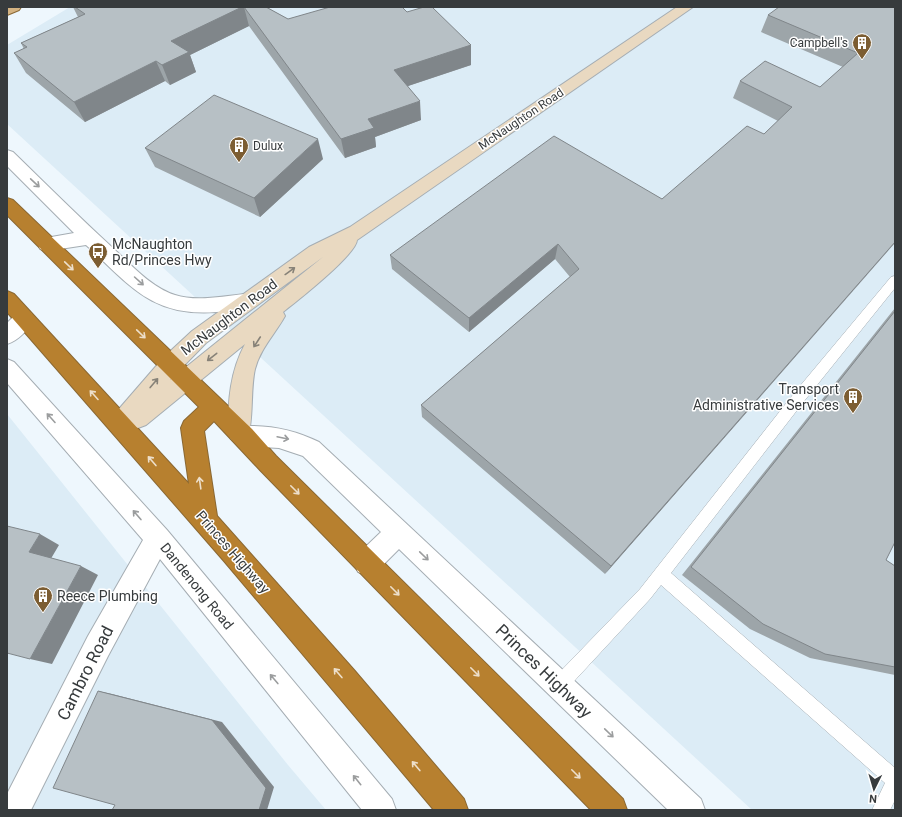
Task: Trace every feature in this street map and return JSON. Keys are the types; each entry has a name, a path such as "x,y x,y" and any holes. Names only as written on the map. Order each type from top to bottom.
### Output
{"highway":[{"path":"7,204 242,434 268,463 612,810"},
{"name":"Princes Highway","path":"7,299 122,427 364,702 453,810"},
{"path":"206,522 192,428 214,408"}],"main road":[{"path":"7,11 14,7"},
{"name":"McNaughton Road","path":"178,371 199,336 245,302 316,252 356,232 686,7"},
{"name":"McNaughton Road","path":"122,427 178,371 287,298 333,259 356,232"},
{"path":"242,434 239,403 247,361 255,346 287,298"}],"street":[{"path":"7,156 90,238 153,294 162,299 175,303 198,304 245,302"},
{"path":"47,244 90,238"},
{"path":"7,336 24,319"},
{"name":"Dandenong Road","path":"7,368 158,538 377,808"},
{"name":"Princes Highway","path":"242,434 282,437 300,442 311,449 690,810"},
{"path":"367,563 399,532"},
{"name":"Cambro Road","path":"15,810 98,646 158,538"}],"lane":[{"path":"559,685 661,575 800,396 895,280"},
{"path":"661,575 895,781 881,810"}],"shaded area":[{"path":"70,7 895,7 895,810 752,810 7,124 7,45"},
{"path":"7,414 288,765 326,810 7,810"}],"building":[{"path":"75,7 242,7 171,41 189,52 162,65 156,61 74,102 14,53 27,47 21,43 85,14"},
{"path":"244,7 266,7 288,19 330,7 402,7 407,12 424,7 432,7 471,45 394,70 420,101 368,119 374,128 341,139"},
{"path":"779,7 895,7 895,242 611,566 421,405 579,269 558,244 469,318 390,255 554,136 662,199 747,126 764,134 792,107 740,81 765,61 820,87 858,53 768,15"},
{"name":"Dulux","path":"214,95 318,139 254,198 145,148"},
{"name":"Transport Administrative Services","path":"895,311 895,542 886,560 895,566 895,667 825,654 763,624 691,567"},
{"name":"Reece Plumbing","path":"7,526 40,534 29,552 81,566 30,659 7,653"},
{"path":"98,691 212,720 266,788 259,810 112,810 115,805 53,788"}],"place":[{"name":"Campbell's","path":"862,60"},
{"name":"Dulux","path":"239,163"},
{"name":"McNaughton Rd/Princes Hwy","path":"98,269"},
{"name":"Transport Administrative Services","path":"853,414"},
{"name":"Reece Plumbing","path":"43,613"}]}
